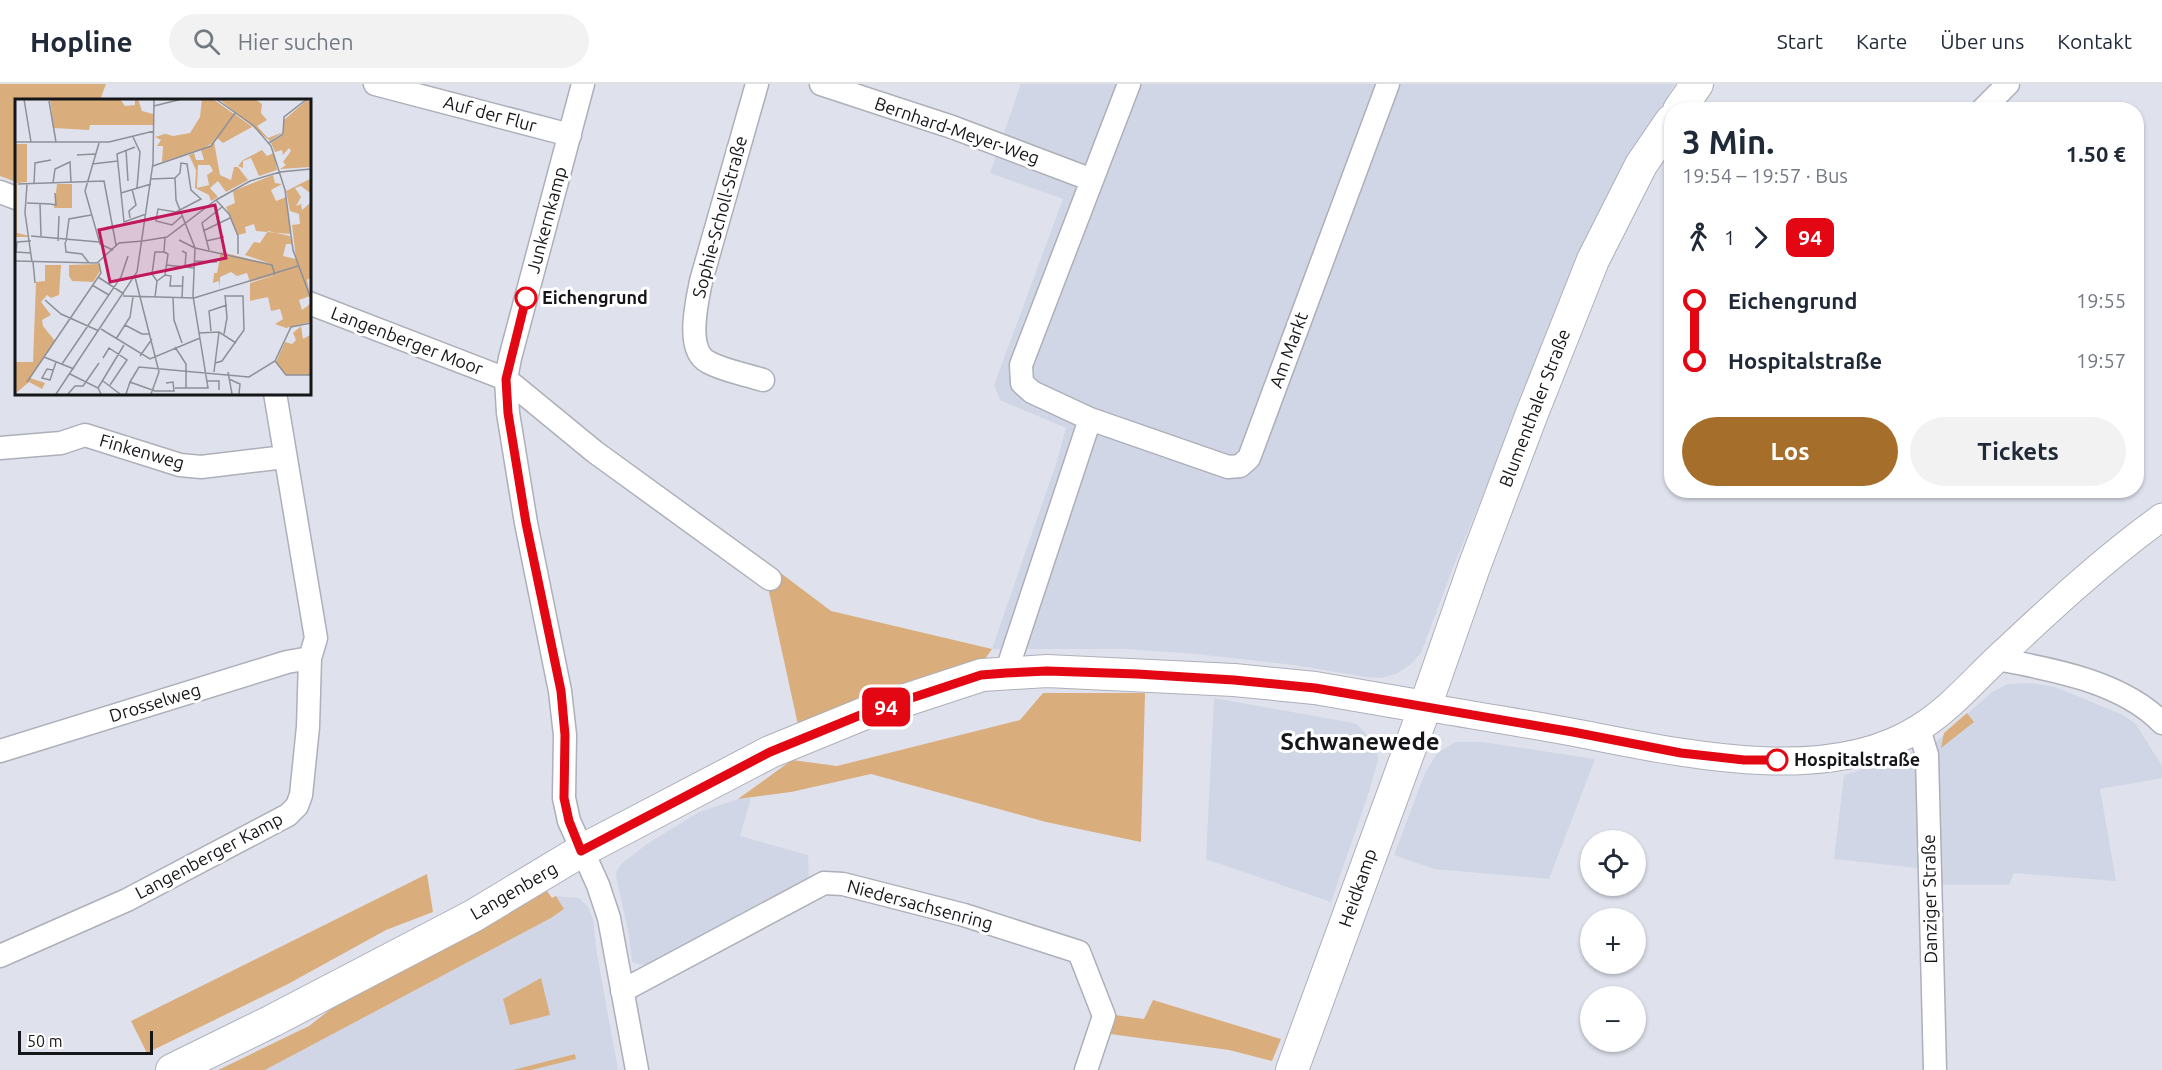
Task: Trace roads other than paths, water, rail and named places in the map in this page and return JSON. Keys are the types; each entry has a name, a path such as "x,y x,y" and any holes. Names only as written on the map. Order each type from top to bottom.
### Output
{"main road":[{"path":"1685,102 1697,84"},
{"name":"Blumenthaler Straße","path":"1425,706 1478,556 1593,260 1641,165 1664,131"},
{"name":"Langenberg","path":"172,1070 272,1021 473,916 581,851 770,752 863,714 981,675 1047,671 1234,680 1315,688 1425,706"},
{"name":"Heidkamp","path":"1292,1070 1425,706"}],"street":[{"name":"Auf der Flur","path":"375,84 570,135"},
{"name":"Junkernkamp","path":"583,84 506,379 508,413 524,512 561,691 565,735 564,798 569,821 598,885 609,918 637,1070"},
{"name":"Sophie-Scholl-Straße","path":"757,84 701,281 696,307 695,337 701,357 709,362 763,380"},
{"name":"Bernhard-Meyer-Weg","path":"821,84 952,128 1092,180"},
{"name":"Am Markt","path":"1129,84 1021,366 1023,383 1032,392 1090,418 1228,467 1240,466 1249,458 1388,84"},
{"path":"1990,102 2008,84"},
{"path":"0,192 15,198"},
{"name":"Langenberger Moor","path":"310,303 506,379"},
{"path":"506,379 595,452 770,579"},
{"name":"Langenberger Kamp","path":"0,956 127,900 288,815 297,806 301,795 308,727 310,658 316,638 276,394"},
{"path":"1006,673 1090,418"},
{"name":"Finkenweg","path":"0,448 61,442 85,435 180,465 201,467 285,457"},
{"path":"1425,706 1669,751 1744,760 1806,760 1853,754 1887,744 1919,729 1954,700 2074,586 2162,517"},
{"name":"Drosselweg","path":"0,751 287,662 310,658"},
{"path":"1997,659 2069,675 2116,692 2142,705 2162,723"},
{"name":"Danziger Straße","path":"1919,729 1927,755 1935,1070"},
{"name":"Niedersachsenring","path":"622,991 824,883 843,884 964,915 1079,952 1104,1016 1086,1070"}],"place":[{"name":"Eichengrund","path":"526,298"},
{"name":"Hospitalstraße","path":"1777,760"}],"district":[{"name":"Schwanewede","path":"1360,742"}]}
